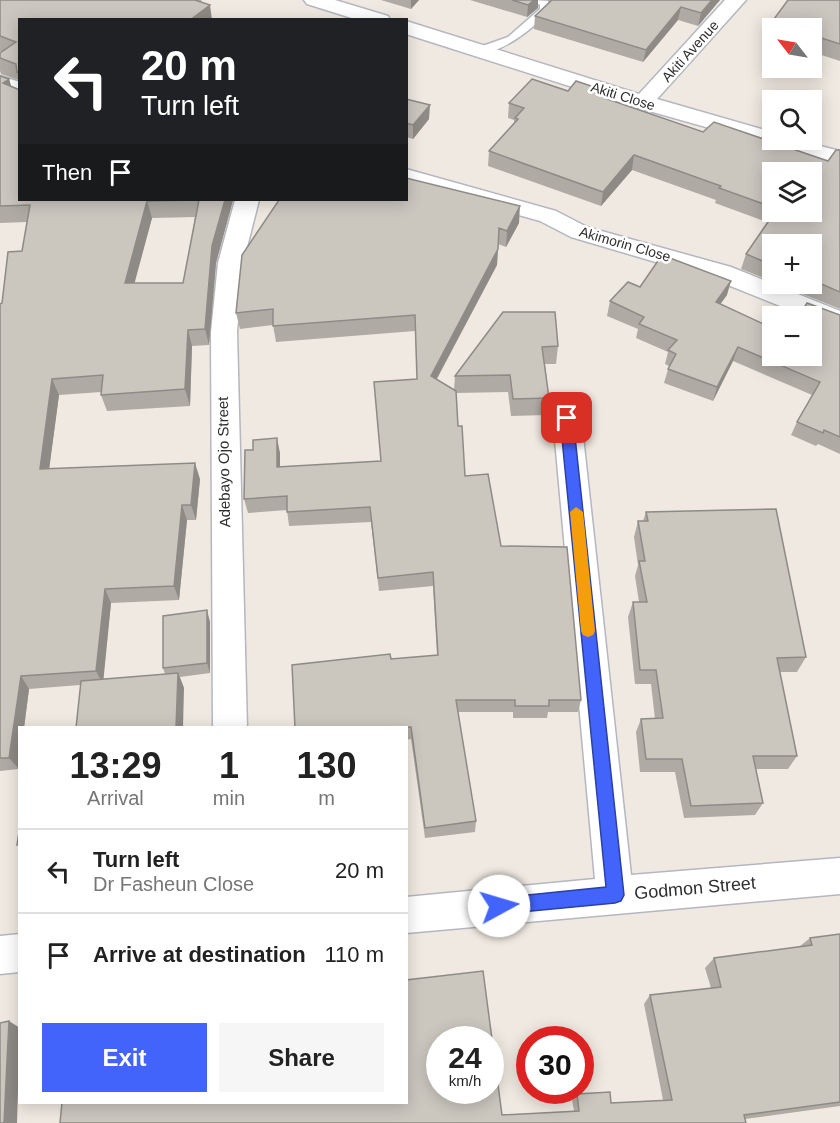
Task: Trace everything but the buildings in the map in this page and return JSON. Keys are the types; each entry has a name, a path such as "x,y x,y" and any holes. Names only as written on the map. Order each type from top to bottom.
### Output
{"street":[{"path":"314,0 374,18"},
{"name":"Akiti Avenue","path":"643,102 736,0"},
{"name":"Akiti Close","path":"408,28 643,102 762,136"},
{"path":"0,82 18,88"},
{"name":"Akiti Close","path":"812,150 840,158"},
{"name":"Akimorin Close","path":"408,177 548,216 579,232 722,273 840,321"},
{"name":"Adebayo Ojo Street","path":"230,726 223,390 230,268 238,223 247,201"},
{"path":"567,418 615,895"},
{"name":"Godmon Street","path":"408,915 840,876"},
{"path":"0,955 18,953"}],"lane":[{"path":"478,51 512,39 545,10 545,3 537,0"}],"slow traffic":[{"path":"576,512 588,631"}],"route":[{"path":"499,906 615,895 567,418"}]}
